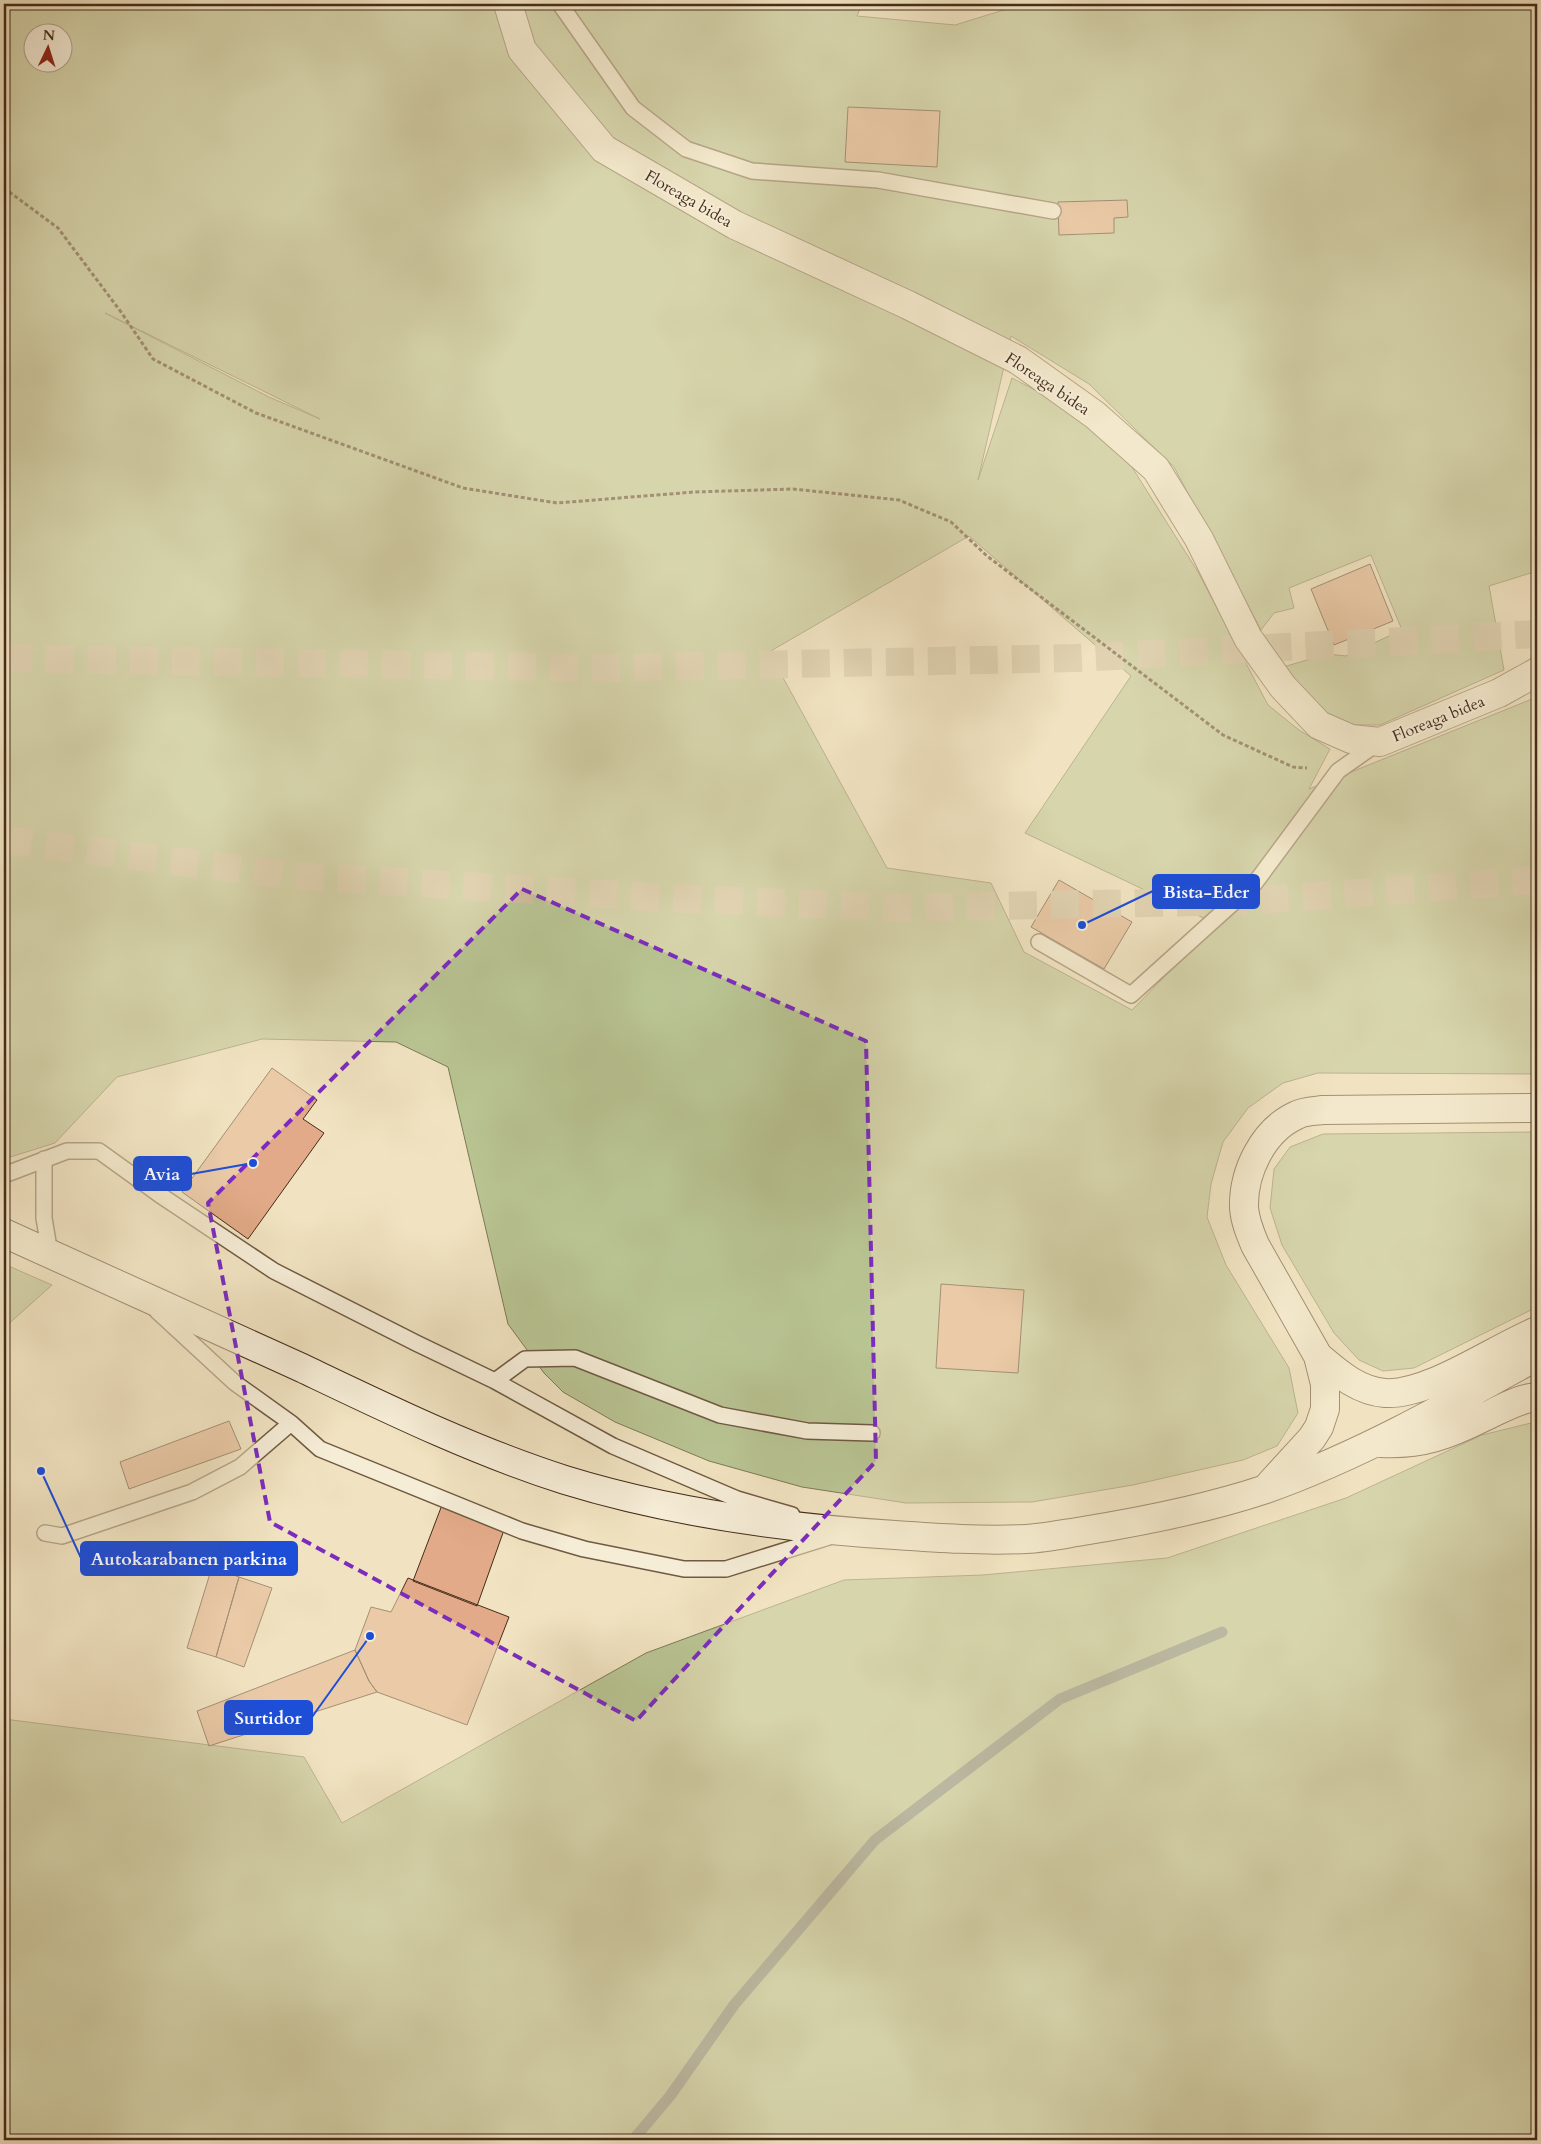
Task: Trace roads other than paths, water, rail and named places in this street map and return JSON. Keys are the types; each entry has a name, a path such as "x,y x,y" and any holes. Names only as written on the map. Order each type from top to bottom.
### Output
{"main road":[{"name":"Floreaga bidea","path":"508,4 522,50 604,149 734,225 908,305 1018,360 1095,415 1156,469 1199,539 1248,638 1283,687 1319,725 1351,739 1380,742 1499,693 1537,672"},
{"path":"1266,1488 1312,1438 1319,1427 1325,1408 1325,1384 1318,1356 1255,1245 1248,1227 1244,1209 1249,1170 1266,1139 1297,1114 1323,1110 1537,1108"},
{"path":"4,1233 495,1455 568,1480 711,1514 776,1525 846,1532 938,1538 1028,1539 1136,1522 1212,1505 1266,1488 1375,1443 1537,1356"},
{"path":"1318,1356 1344,1378 1364,1388 1385,1393 1403,1392 1426,1386 1537,1331"},
{"path":"1375,1443 1406,1444 1429,1440 1458,1430 1507,1406 1537,1397"}],"lane":[{"path":"560,4 633,108 686,149 752,171 878,180 1052,211"},
{"path":"1039,942 1130,995 1255,883 1338,771 1380,742"},
{"path":"4,1175 67,1151 99,1151 160,1195 274,1271 496,1381 622,1450 737,1499 846,1532"},
{"path":"44,1159 44,1218 50,1254"},
{"path":"138,1292 235,1383 291,1423 320,1449 522,1531 584,1549 684,1569 726,1570 846,1532"},
{"path":"496,1381 525,1359 575,1358 720,1416 807,1431 872,1433"},
{"path":"45,1533 62,1536 192,1492 240,1467 291,1423"}],"waterway":[{"path":"633,2140 670,2096 734,2005 875,1840 1060,1699 1222,1632"}],"tunnel":[{"path":"4,657 609,668 1075,658 1537,634"},
{"path":"4,840 296,876 653,897 893,908 1247,901 1537,880"}],"place":[{"name":"Bista-Eder","path":"1082,925"},
{"name":"Avia","path":"253,1163"},
{"name":"Autokarabanen parkina","path":"41,1471"},
{"name":"Surtidor","path":"370,1636"}]}
